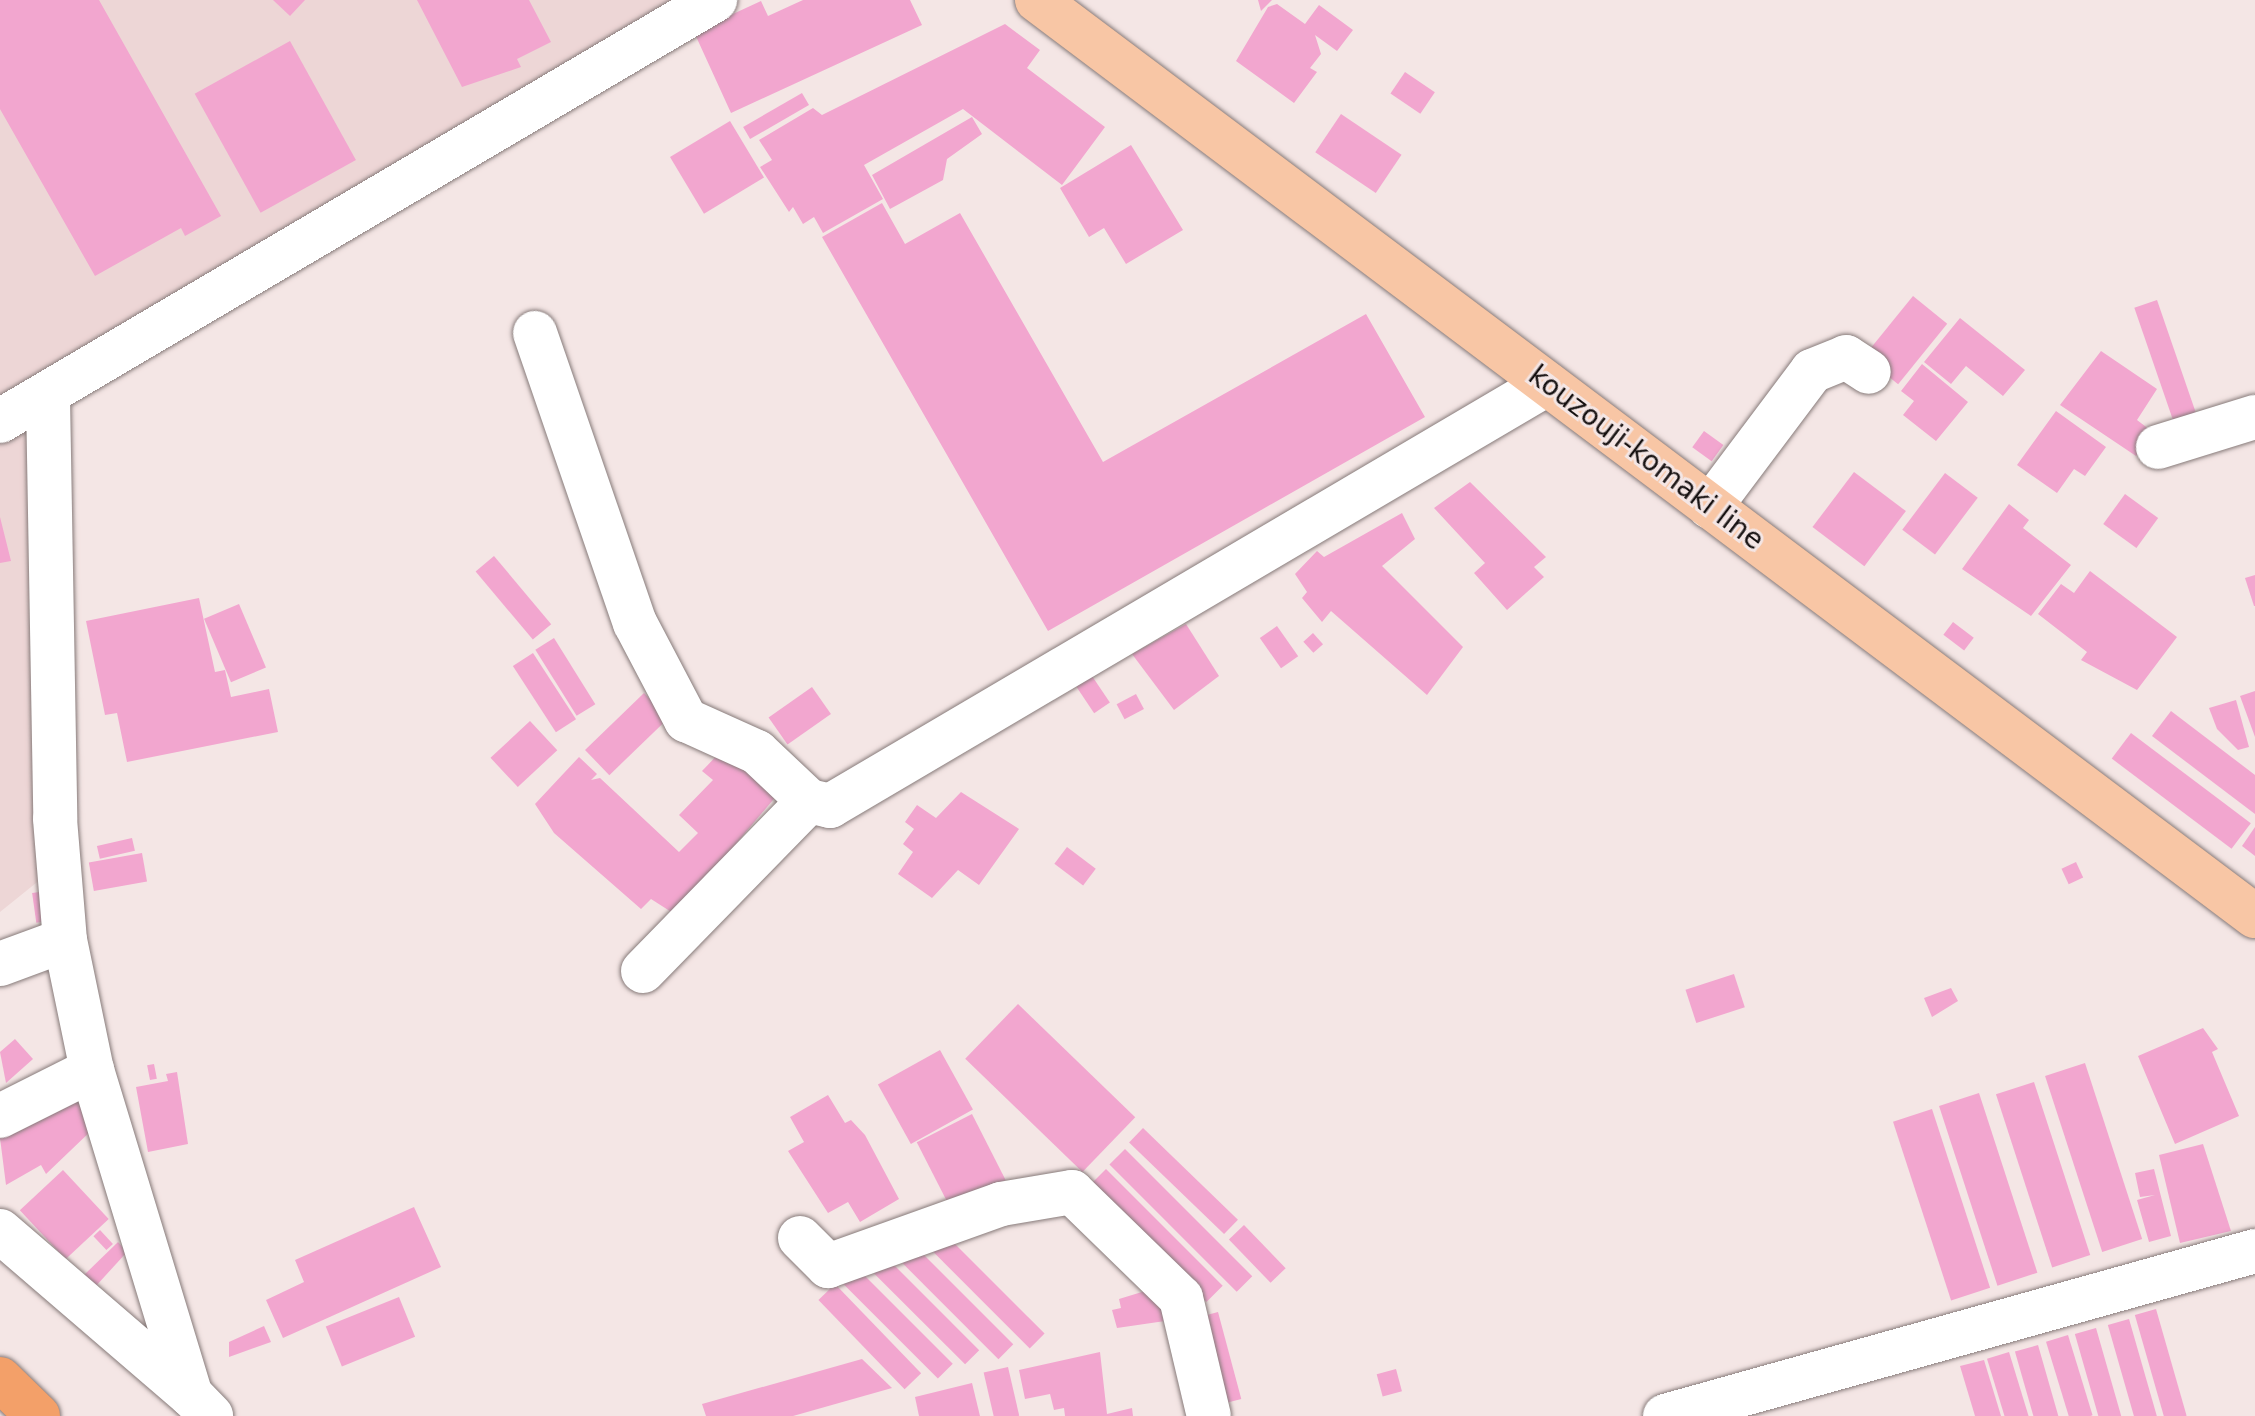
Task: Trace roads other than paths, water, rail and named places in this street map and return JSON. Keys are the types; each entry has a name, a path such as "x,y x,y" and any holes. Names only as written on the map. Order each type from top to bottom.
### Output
{"highway":[{"path":"0,1379 38,1416"}],"main road":[{"name":"kouzouji-komaki line","path":"1037,0 2255,916"}],"street":[{"path":"0,421 48,398 715,0"},
{"path":"535,333 635,623 686,720 757,752 809,801 830,806 1547,384"},
{"path":"1710,507 1812,371 1846,357 1869,372"},
{"path":"48,398 55,819 65,940 92,1070 201,1406"},
{"path":"2158,447 2255,417"},
{"path":"643,971 809,801"},
{"path":"0,964 65,940"},
{"path":"0,1116 92,1070"},
{"path":"800,1238 828,1266 1001,1204 1072,1192 1181,1298 1209,1416"},
{"path":"0,1231 201,1406"},
{"path":"1665,1416 2255,1251"}]}
